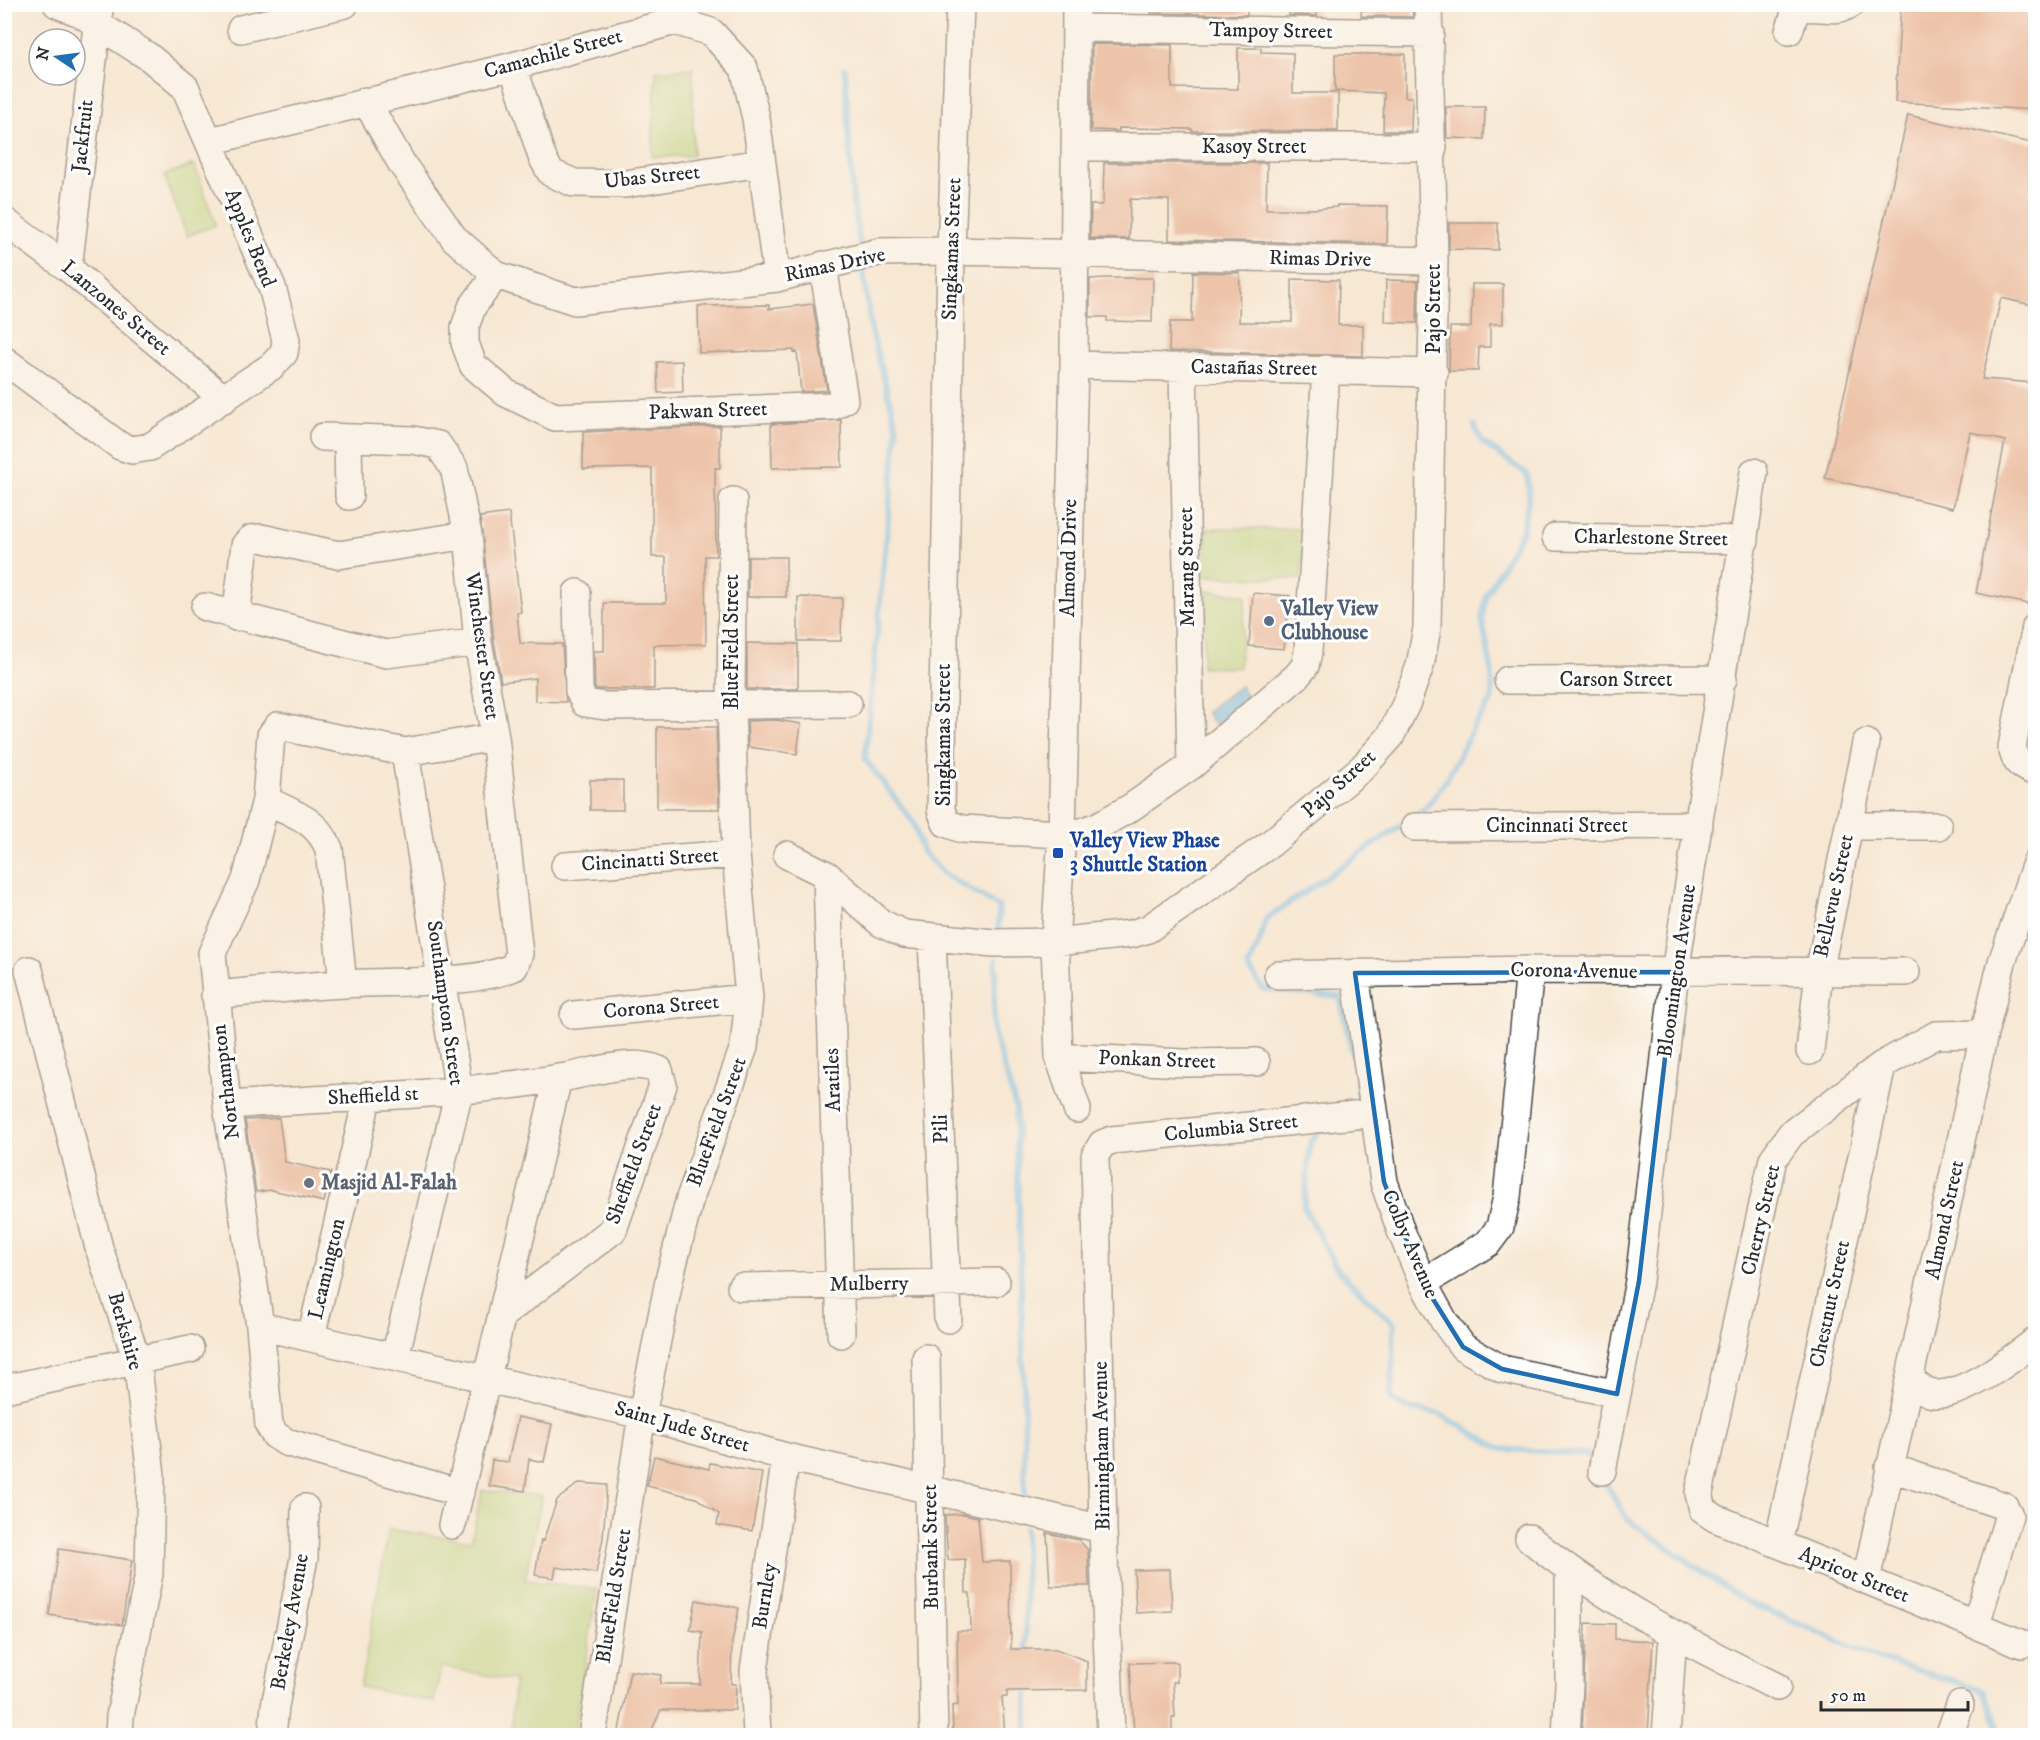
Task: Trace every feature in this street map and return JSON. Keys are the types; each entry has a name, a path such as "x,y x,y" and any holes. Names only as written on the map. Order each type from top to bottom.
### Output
{"street":[{"name":"Apples Bend","path":"4,360 120,446 132,450 150,447 272,366 284,352 286,340 272,287 185,87 98,14 57,4"},
{"name":"Singkamas Street","path":"960,4 951,251 941,810 946,823 962,829 1062,834 1082,832 1098,826 1131,808 1191,766 1296,677 1305,666 1308,652 1326,369"},
{"name":"Pajo Street","path":"787,855 827,875 881,923 904,934 994,944 1055,942 1131,934 1163,920 1270,844 1362,768 1390,736 1406,704 1420,666 1427,628 1434,373 1433,147 1431,33 1428,4"},
{"path":"1789,31 1796,10 1804,6 1840,10 1851,4"},
{"path":"241,29 331,7"},
{"name":"Jackfruit","path":"69,267 98,14"},
{"name":"Tampoy Street","path":"1076,16 1431,33"},
{"name":"Almond Drive","path":"1076,16 1074,365 1062,834 1055,942 1059,1057 1077,1109"},
{"name":"Camachile Street","path":"210,141 513,66 675,21 711,32 744,68 756,118 777,278"},
{"name":"Ubas Street","path":"513,66 546,165 551,173 574,183 626,184 761,163"},
{"name":"Rimas Drive","path":"366,101 402,164 454,238 496,275 575,301 777,278 823,264 879,252 951,251 1434,261"},
{"name":"Kasoy Street","path":"1075,147 1433,147"},
{"name":"Lanzones Street","path":"4,220 69,267 224,399"},
{"name":"Pakwan Street","path":"496,275 472,307 465,327 465,343 473,365 506,393 555,417 832,406 844,400 823,264"},
{"name":"Castañas Street","path":"1074,365 1434,373"},
{"name":"Marang Street","path":"1183,367 1191,766"},
{"name":"Winchester Street","path":"349,496 335,438 413,440 438,445 454,468 468,535 478,642 495,737 519,954 514,967 503,972 442,980"},
{"name":"Bloomington Avenue","path":"1602,1471 1639,1281 1675,972 1754,472"},
{"name":"BlueField Street","path":"592,1736 642,1415 670,1276 690,1198 744,1047 749,998 736,854 731,705 733,501"},
{"path":"236,616 245,545 251,538 338,555 468,535"},
{"name":"Charlestone Street","path":"1556,537 1745,540"},
{"path":"577,593 579,691 585,703 605,706 848,704"},
{"path":"205,607 386,654 478,642"},
{"path":"2036,627 2012,747 2014,759 2022,768 2036,772"},
{"name":"Carson Street","path":"1508,680 1723,679"},
{"name":"Northampton","path":"405,752 278,726 270,735 266,800 246,880 212,953 215,995 228,1105 260,1326 269,1425 275,1435 285,1442 460,1493"},
{"path":"405,752 495,737"},
{"name":"Bellevue Street","path":"1810,1051 1819,972 1866,743"},
{"name":"Southampton Street","path":"395,1357 459,1091 405,752"},
{"path":"266,800 316,826 324,836 329,849 343,984"},
{"name":"Cincinnati Street","path":"1415,827 1699,825"},
{"path":"1849,826 1938,826"},
{"name":"Cincinatti Street","path":"565,866 736,854"},
{"name":"Almond Street","path":"1866,1580 1984,1034 2002,962 2036,863"},
{"name":"Aratiles","path":"827,875 841,1334"},
{"name":"Pili","path":"932,938 948,1319"},
{"name":"Berkshire","path":"29,970 99,1248 136,1360 151,1475 148,1574 120,1716 119,1736"},
{"path":"1423,1283 1488,1243 1500,1227 1507,1197 1530,970"},
{"name":"Corona Avenue","path":"1278,975 1530,970 1906,972"},
{"name":"Colby Avenue","path":"1355,973 1384,1182 1423,1283 1444,1321 1463,1347 1502,1369 1617,1394"},
{"path":"215,995 343,984 442,980"},
{"name":"Corona Street","path":"574,1015 749,998"},
{"name":"Cherry Street","path":"1700,1493 1773,1159 1791,1134 1882,1065 1936,1035 1984,1034"},
{"name":"Ponkan Street","path":"1059,1057 1185,1063 1256,1062"},
{"name":"Sheffield st","path":"228,1105 459,1091 558,1078 644,1063 659,1070"},
{"name":"Chestnut Street","path":"1778,1544 1882,1065"},
{"name":"Sheffield Street","path":"502,1315 613,1230 663,1085 659,1070"},
{"path":"452,1525 558,1078"},
{"name":"Leamington","path":"311,1337 368,1095"},
{"name":"Columbia Street","path":"1095,1156 1102,1144 1112,1140 1374,1113"},
{"name":"Birmingham Avenue","path":"1095,1156 1103,1529 1111,1736"},
{"name":"Mulberry","path":"741,1287 996,1282"},
{"name":"Saint Jude Street","path":"260,1326 642,1415 786,1457 1103,1529"},
{"path":"1911,1380 1925,1391 1935,1395 1948,1392 1990,1375 2036,1341"},
{"path":"4,1389 190,1349"},
{"name":"Burbank Street","path":"926,1358 931,1491 934,1736"},
{"name":"Burnley","path":"757,1736 754,1670 786,1457"},
{"path":"1889,1467 1992,1501 2004,1506 2009,1515 1976,1624"},
{"name":"Apricot Street","path":"1700,1493 1703,1510 1715,1518 2022,1644"},
{"name":"Berkeley Avenue","path":"272,1736 275,1707 304,1558 305,1508"},
{"path":"1529,1538 1569,1572 1673,1635 1777,1687"},
{"path":"1566,1736 1569,1685 1569,1572"},
{"path":"1666,1736 1673,1635"},
{"path":"1949,1736 1960,1705"}],"highlighted area":[{"path":"1675,972 1639,1281 1617,1394 1502,1369 1463,1347 1423,1283 1384,1182 1355,973"}],"green space":[{"path":"693,68 693,156 652,157 656,71"},
{"path":"194,164 216,225 187,236 164,175"},
{"path":"1207,528 1306,529 1300,579 1203,576"},
{"path":"1207,591 1246,595 1239,668 1202,667"},
{"path":"482,1490 542,1496 525,1580 597,1589 574,1735 511,1735 514,1680 441,1667 434,1702 360,1687 389,1529 471,1541"}],"water":[{"path":"1240,686 1249,698 1215,725 1206,712"}],"building":[{"path":"1151,4 1247,4 1247,15 1151,13"},
{"path":"1289,4 1318,4 1317,16 1289,15"},
{"path":"1362,4 1412,4 1413,17 1361,16"},
{"path":"1901,4 2036,4 2036,110 1895,102"},
{"path":"1092,44 1172,45 1172,88 1238,89 1238,48 1261,48 1261,52 1293,53 1293,93 1338,93 1338,131 1192,131 1192,129 1119,128 1119,131 1091,130"},
{"path":"1335,54 1405,54 1405,97 1412,97 1411,131 1383,131 1384,93 1335,91"},
{"path":"1446,107 1485,107 1484,139 1447,138"},
{"path":"1908,115 2036,144 2036,306 2001,298 1982,379 2036,383 2036,569 2029,604 1976,593 2005,441 1970,432 1953,508 1825,478"},
{"path":"1104,163 1267,163 1266,209 1313,209 1337,207 1337,205 1388,206 1387,244 1169,240 1169,200 1130,199 1129,239 1090,238 1091,205 1101,205 1103,202"},
{"path":"1449,223 1498,223 1498,250 1449,249"},
{"path":"1193,272 1240,273 1239,322 1292,322 1292,279 1339,280 1338,325 1363,325 1363,356 1169,351 1170,322 1192,322"},
{"path":"1153,278 1152,322 1107,321 1107,317 1090,317 1090,279"},
{"path":"1386,280 1418,281 1417,323 1385,322"},
{"path":"1472,284 1503,284 1503,324 1490,324 1490,347 1479,347 1478,371 1449,371 1450,327 1471,327"},
{"path":"813,304 827,390 801,392 797,352 794,353 794,350 699,353 698,306 769,305 769,309"},
{"path":"682,361 683,392 658,393 657,362"},
{"path":"841,420 842,467 772,468 771,424"},
{"path":"720,426 720,468 715,468 716,556 705,556 706,644 654,645 654,689 595,689 594,651 604,651 604,603 666,603 666,557 652,557 652,468 583,469 583,432"},
{"path":"509,513 521,612 517,613 520,643 562,644 566,702 535,701 535,678 501,682 480,517"},
{"path":"748,557 786,557 786,597 748,597"},
{"name":"Valley View Clubhouse","path":"1253,593 1290,596 1284,649 1249,646"},
{"path":"798,597 842,598 841,641 798,641"},
{"path":"747,643 798,644 798,689 747,689"},
{"path":"776,720 801,724 797,754 748,747 747,721"},
{"path":"657,727 716,727 719,809 657,809"},
{"path":"590,780 623,780 623,810 590,810"},
{"path":"279,1118 285,1162 331,1172 324,1202 272,1190 256,1192 245,1120"},
{"path":"518,1417 552,1424 544,1462 529,1459 525,1491 489,1486 492,1460 508,1462"},
{"path":"654,1456 709,1469 710,1463 762,1473 752,1531 717,1525 719,1514 696,1498 647,1486"},
{"path":"579,1483 607,1485 603,1538 596,1573 556,1567 554,1578 535,1575 541,1540 543,1541 557,1500"},
{"path":"964,1514 978,1517 982,1562 1010,1561 1011,1649 1056,1649 1087,1661 1087,1690 1007,1691 1007,1697 1002,1697 1005,1735 953,1736 952,1706 958,1705 957,1631 971,1631 970,1593 966,1593 965,1559 948,1560 945,1515"},
{"path":"1047,1533 1079,1540 1088,1550 1089,1586 1050,1586"},
{"path":"59,1549 132,1560 122,1625 49,1615"},
{"path":"1170,1569 1172,1611 1136,1613 1134,1570"},
{"path":"696,1600 739,1608 732,1642 731,1684 736,1684 735,1710 661,1710 649,1736 618,1736 630,1671 661,1675 660,1684 700,1684 702,1632 690,1630"},
{"path":"1586,1623 1615,1624 1615,1639 1653,1641 1648,1736 1582,1736"},
{"path":"1177,1662 1177,1682 1173,1682 1175,1717 1172,1717 1172,1736 1134,1736 1130,1663"}],"waterway":[{"path":"845,69 853,200 860,245"},
{"path":"863,269 871,329 897,428 865,759 914,823 922,851 944,874 999,907 998,934"},
{"path":"1353,1057 1340,997 1263,989 1248,967 1260,941 1266,919 1426,808 1447,779 1472,730 1492,700 1492,672 1482,619 1486,595 1522,532 1529,496 1527,474 1482,442 1474,425"},
{"path":"996,960 993,1031 1016,1108 1025,1505"},
{"path":"1357,1082 1358,1108"},
{"path":"1325,1129 1320,1130 1310,1143 1304,1207 1338,1270 1394,1324 1391,1398 1406,1408 1440,1414 1501,1449 1588,1454 1594,1463"},
{"path":"1602,1477 1627,1519 1745,1601 1880,1659 1983,1690 2003,1736"},
{"path":"1025,1529 1026,1655"},
{"path":"1027,1683 1027,1736"}],"place":[{"name":"Valley View Clubhouse","path":"1269,621"},
{"name":"Valley View Phase 3 Shuttle Station","path":"1058,853"},
{"name":"Masjid Al-Falah","path":"309,1183"}]}
